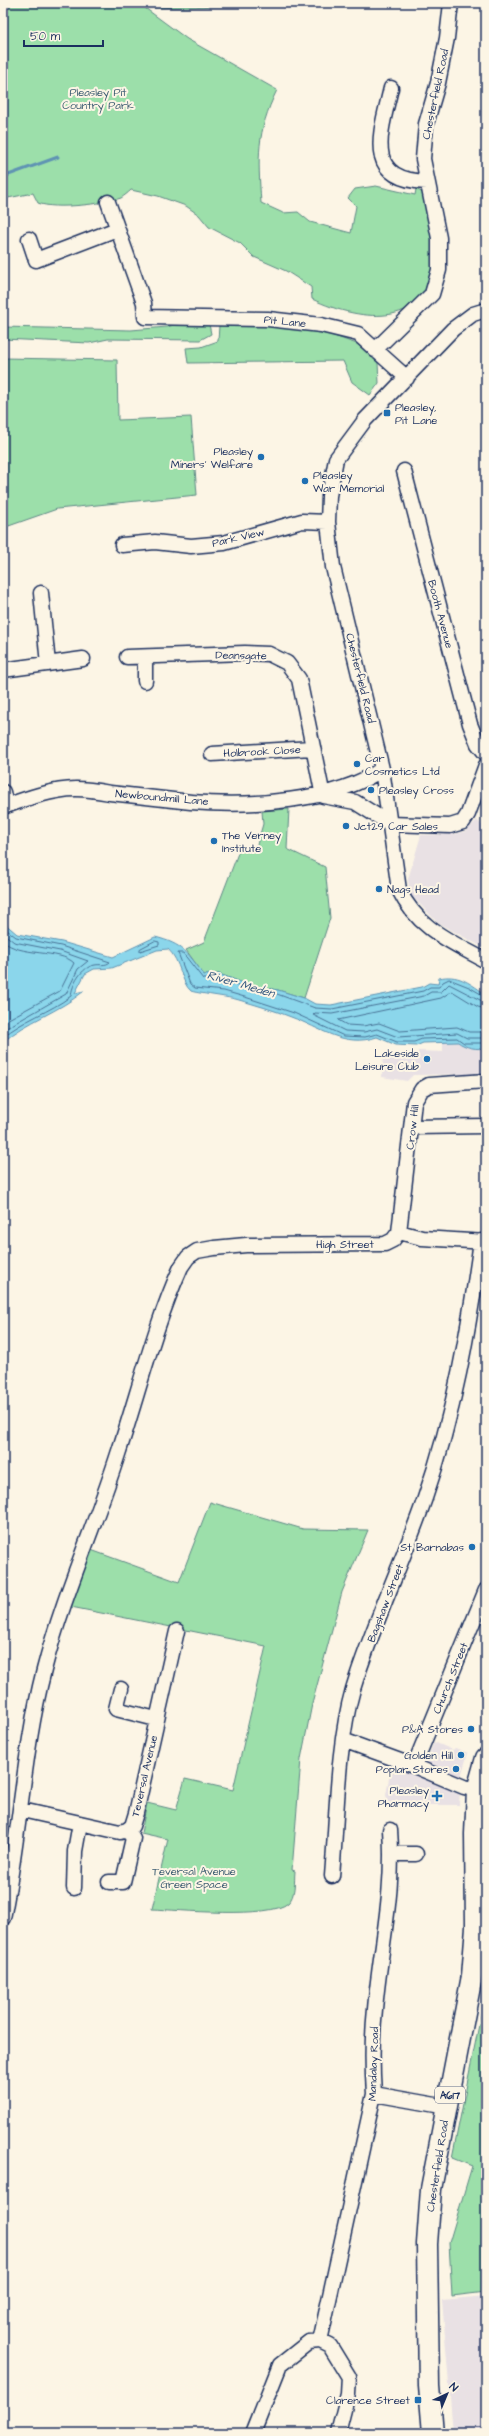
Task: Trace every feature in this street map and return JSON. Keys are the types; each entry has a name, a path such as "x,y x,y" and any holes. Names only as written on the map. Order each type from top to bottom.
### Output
{"highway":[{"name":"Chesterfield Road","path":"433,2433 429,2386 427,2244 431,2189 472,1976 476,1927 475,1834 477,1790 486,1758"}],"street":[{"name":"Chesterfield Road","path":"375,350 432,294 439,270 438,238 423,159 426,124 440,76 450,24 450,3"},
{"path":"391,88 379,147 382,163 395,176 413,182 427,182"},
{"path":"29,240 36,260 117,229 108,202"},
{"name":"Pit Lane","path":"117,229 144,303 145,317 268,318 321,325 358,334 407,378"},
{"name":"Chesterfield Road","path":"486,310 473,314 453,329 365,420 336,459 329,496 328,522 337,589 356,654 382,769 399,890 408,907 435,933 486,961"},
{"name":"Booth Avenue","path":"404,471 470,724 478,744 486,754"},
{"name":"Park View","path":"130,548 155,542 191,546 224,543 302,521 328,522"},
{"path":"41,593 37,608 48,664"},
{"name":"Deansgate","path":"126,657 245,653 269,654 278,657 287,664 299,679 323,796"},
{"path":"145,657 145,681"},
{"path":"3,670 83,659"},
{"name":"Holbrook Close","path":"212,754 227,747 312,748"},
{"path":"390,824 450,826 463,822 468,814 486,765"},
{"name":"Newboundmill Lane","path":"323,796 371,778 382,769"},
{"name":"Newboundmill Lane","path":"4,807 42,795 76,789 193,802 252,802 323,796 355,802 390,824"},
{"path":"3,792 4,807"},
{"name":"Crow Hill","path":"398,1232 413,1127 414,1102 422,1089 429,1085 486,1081"},
{"path":"413,1127 486,1126"},
{"path":"398,1232 422,1238 483,1241"},
{"name":"High Street","path":"22,1810 34,1717 44,1670 64,1603 118,1455 149,1350 170,1291 181,1267 188,1257 197,1251 246,1244 385,1244 393,1240 398,1232"},
{"name":"Bagshaw Street","path":"332,1876 343,1740 353,1690 425,1498 453,1401 469,1329 483,1241"},
{"name":"Church Street","path":"414,1766 486,1590"},
{"name":"Teversal Avenue","path":"22,1810 120,1832 132,1826 177,1631"},
{"name":"Teversal Avenue","path":"121,1689 116,1709 156,1720"},
{"path":"343,1740 414,1766 464,1787 477,1790"},
{"path":"3,1918 22,1810"},
{"path":"74,1888 76,1851 80,1823"},
{"name":"Teversal Avenue","path":"109,1882 123,1882 133,1838 126,1830"},
{"name":"Mandalay Road","path":"320,2341 374,2094 372,2068 374,2009 385,1929 392,1854 390,1830"},
{"path":"392,1854 416,1854"},
{"path":"374,2094 447,2107"},
{"path":"253,2433 275,2373 293,2353 309,2342 320,2341 330,2346 349,2377 348,2394 338,2433"}],"shaded area":[{"path":"477,820 486,830 486,949 438,923 410,894 408,879 421,835 455,834 466,831"},
{"path":"458,1042 483,1048 486,1047 486,1074 413,1075 407,1081 382,1077 383,1054 418,1055 418,1051 443,1052 443,1043"},
{"path":"434,1742 453,1750 455,1748 468,1753 461,1776 459,1805 388,1805 386,1795 391,1767 402,1769 427,1780 426,1762"},
{"path":"486,2296 486,2433 453,2433 442,2300"}],"green space":[{"name":"Pleasley Pit Country Park","path":"3,3 373,3 145,8 187,39 277,90 265,119 260,145 259,172 261,203 283,213 298,212 310,222 351,233 356,206 348,198 355,189 376,186 415,195 416,189 425,194 433,255 430,279 421,297 408,308 391,314 372,315 352,313 332,307 312,299 311,287 286,271 254,257 240,243 209,227 199,215 186,206 158,196 131,190 121,198 113,200 67,206 38,203 33,193 3,199"},
{"path":"180,323 209,324 211,334 200,340 108,339 89,343 3,339 3,327 131,330 167,327"},
{"path":"265,324 317,330 357,344 378,363 379,383 370,395 352,382 343,361 188,363 186,348 201,347 218,341 219,326"},
{"path":"3,358 117,360 118,420 191,417 197,495 57,509 3,528"},
{"path":"289,809 287,849 325,867 330,918 304,998 278,990 251,986 219,974 204,975 186,950 204,942 240,848 256,848 263,824 262,811"},
{"name":"Teversal Avenue Green Space","path":"210,1502 303,1529 368,1530 342,1592 312,1704 301,1759 292,1870 295,1871 291,1900 278,1908 263,1911 202,1912 152,1909 168,1839 141,1833 147,1803 176,1810 185,1779 233,1790 266,1646 71,1607 91,1550 179,1582"},
{"path":"486,1981 486,2292 452,2296 449,2243 472,2166 452,2158 481,2015"}],"water":[{"name":"River Meden","path":"3,922 17,934 62,942 113,957 155,937 179,946 189,955 204,975 219,974 251,986 278,990 304,998 315,1004 331,1005 422,987 429,983 438,984 439,978 457,978 468,982 484,993 486,1047 480,1049 472,1048 458,1042 423,1043 416,1046 396,1045 377,1037 365,1040 354,1040 333,1035 291,1017 265,1008 235,999 191,991 185,983 176,960 168,949 157,950 112,968 94,969 85,974 75,993 84,991 64,1005 22,1028 3,1042"}],"waterway":[{"path":"3,177 58,157"}],"place":[{"name":"Pleasley, Pit Lane","path":"387,413"},
{"name":"Pleasley Miners' Welfare","path":"261,457"},
{"name":"Pleasley War Memorial","path":"305,481"},
{"name":"Car Cosmetics Ltd","path":"357,764"},
{"name":"Pleasley Cross","path":"371,790"},
{"name":"Jct29 Car Sales","path":"346,826"},
{"name":"The Verney Institute","path":"214,841"},
{"name":"Nags Head","path":"379,889"},
{"name":"Lakeside Leisure Club","path":"427,1059"},
{"name":"St Barnabas","path":"472,1547"},
{"name":"P&A Stores","path":"471,1729"},
{"name":"Golden Hill","path":"461,1755"},
{"name":"Poplar Stores","path":"456,1769"},
{"name":"Pleasley Pharmacy","path":"437,1796"},
{"name":"Clarence Street","path":"418,2400"}]}
